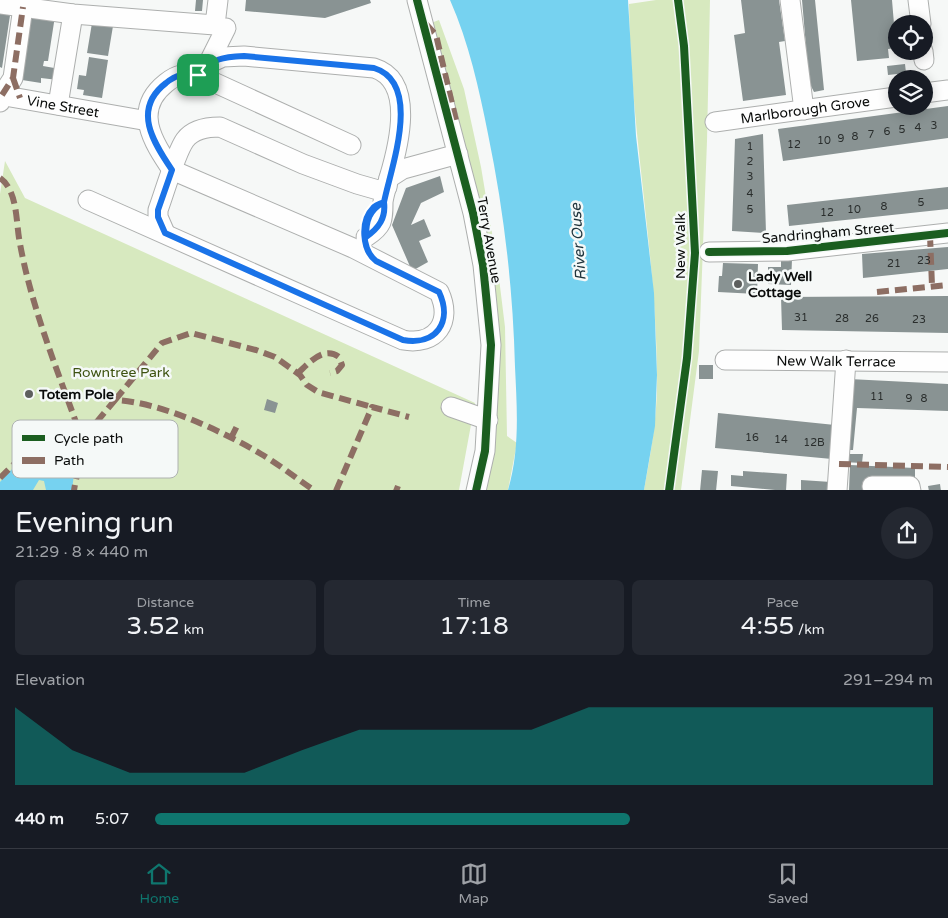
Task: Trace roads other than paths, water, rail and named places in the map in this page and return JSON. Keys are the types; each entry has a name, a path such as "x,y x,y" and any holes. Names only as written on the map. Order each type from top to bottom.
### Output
{"street":[{"path":"0,4 73,14 214,25 218,0"},
{"name":"Terry Avenue","path":"417,0 473,213 483,266 491,345 485,451 476,490"},
{"path":"790,0 804,110"},
{"path":"918,0 919,15"},
{"path":"5,98 13,78 23,8"},
{"path":"58,105 73,14"},
{"path":"203,70 226,28"},
{"path":"88,200 403,340 414,342 427,340 436,333 444,320 443,299 439,292 372,258 172,170 158,148 148,121 147,110 156,90 184,73 203,70 223,57 244,56 374,68 387,73 392,80 398,96 400,123 397,151 387,189 385,212 378,229 366,237 364,242 372,258"},
{"path":"203,70 351,145"},
{"path":"933,92 948,90"},
{"name":"Vine Street","path":"5,98 58,105 148,121"},
{"name":"Marlborough Grove","path":"715,122 888,98"},
{"path":"165,233 158,217 158,210 172,170 185,140 207,127 220,127 303,164 378,190 387,189 403,170 458,154"},
{"name":"Sandringham Street","path":"709,252 787,251 948,233"},
{"name":"New Walk Terrace","path":"725,360 948,362"},
{"path":"837,490 846,360"},
{"path":"451,407 488,420"},
{"path":"872,486 910,486 911,490"}],"water":[{"name":"River Ouse","path":"450,0 628,0 636,136 654,293 657,375 655,426 644,490 508,490 516,445 517,414 514,338 507,250 494,163 481,100 468,49"},
{"path":"12,469 12,478 74,478 72,490 46,490 44,481 39,480 33,490 0,490 0,482"}],"place":[{"name":"Lady Well Cottage","path":"738,284"},
{"name":"Totem Pole","path":"29,394"}],"park label":[{"name":"Rowntree Park","path":"121,372"}]}
